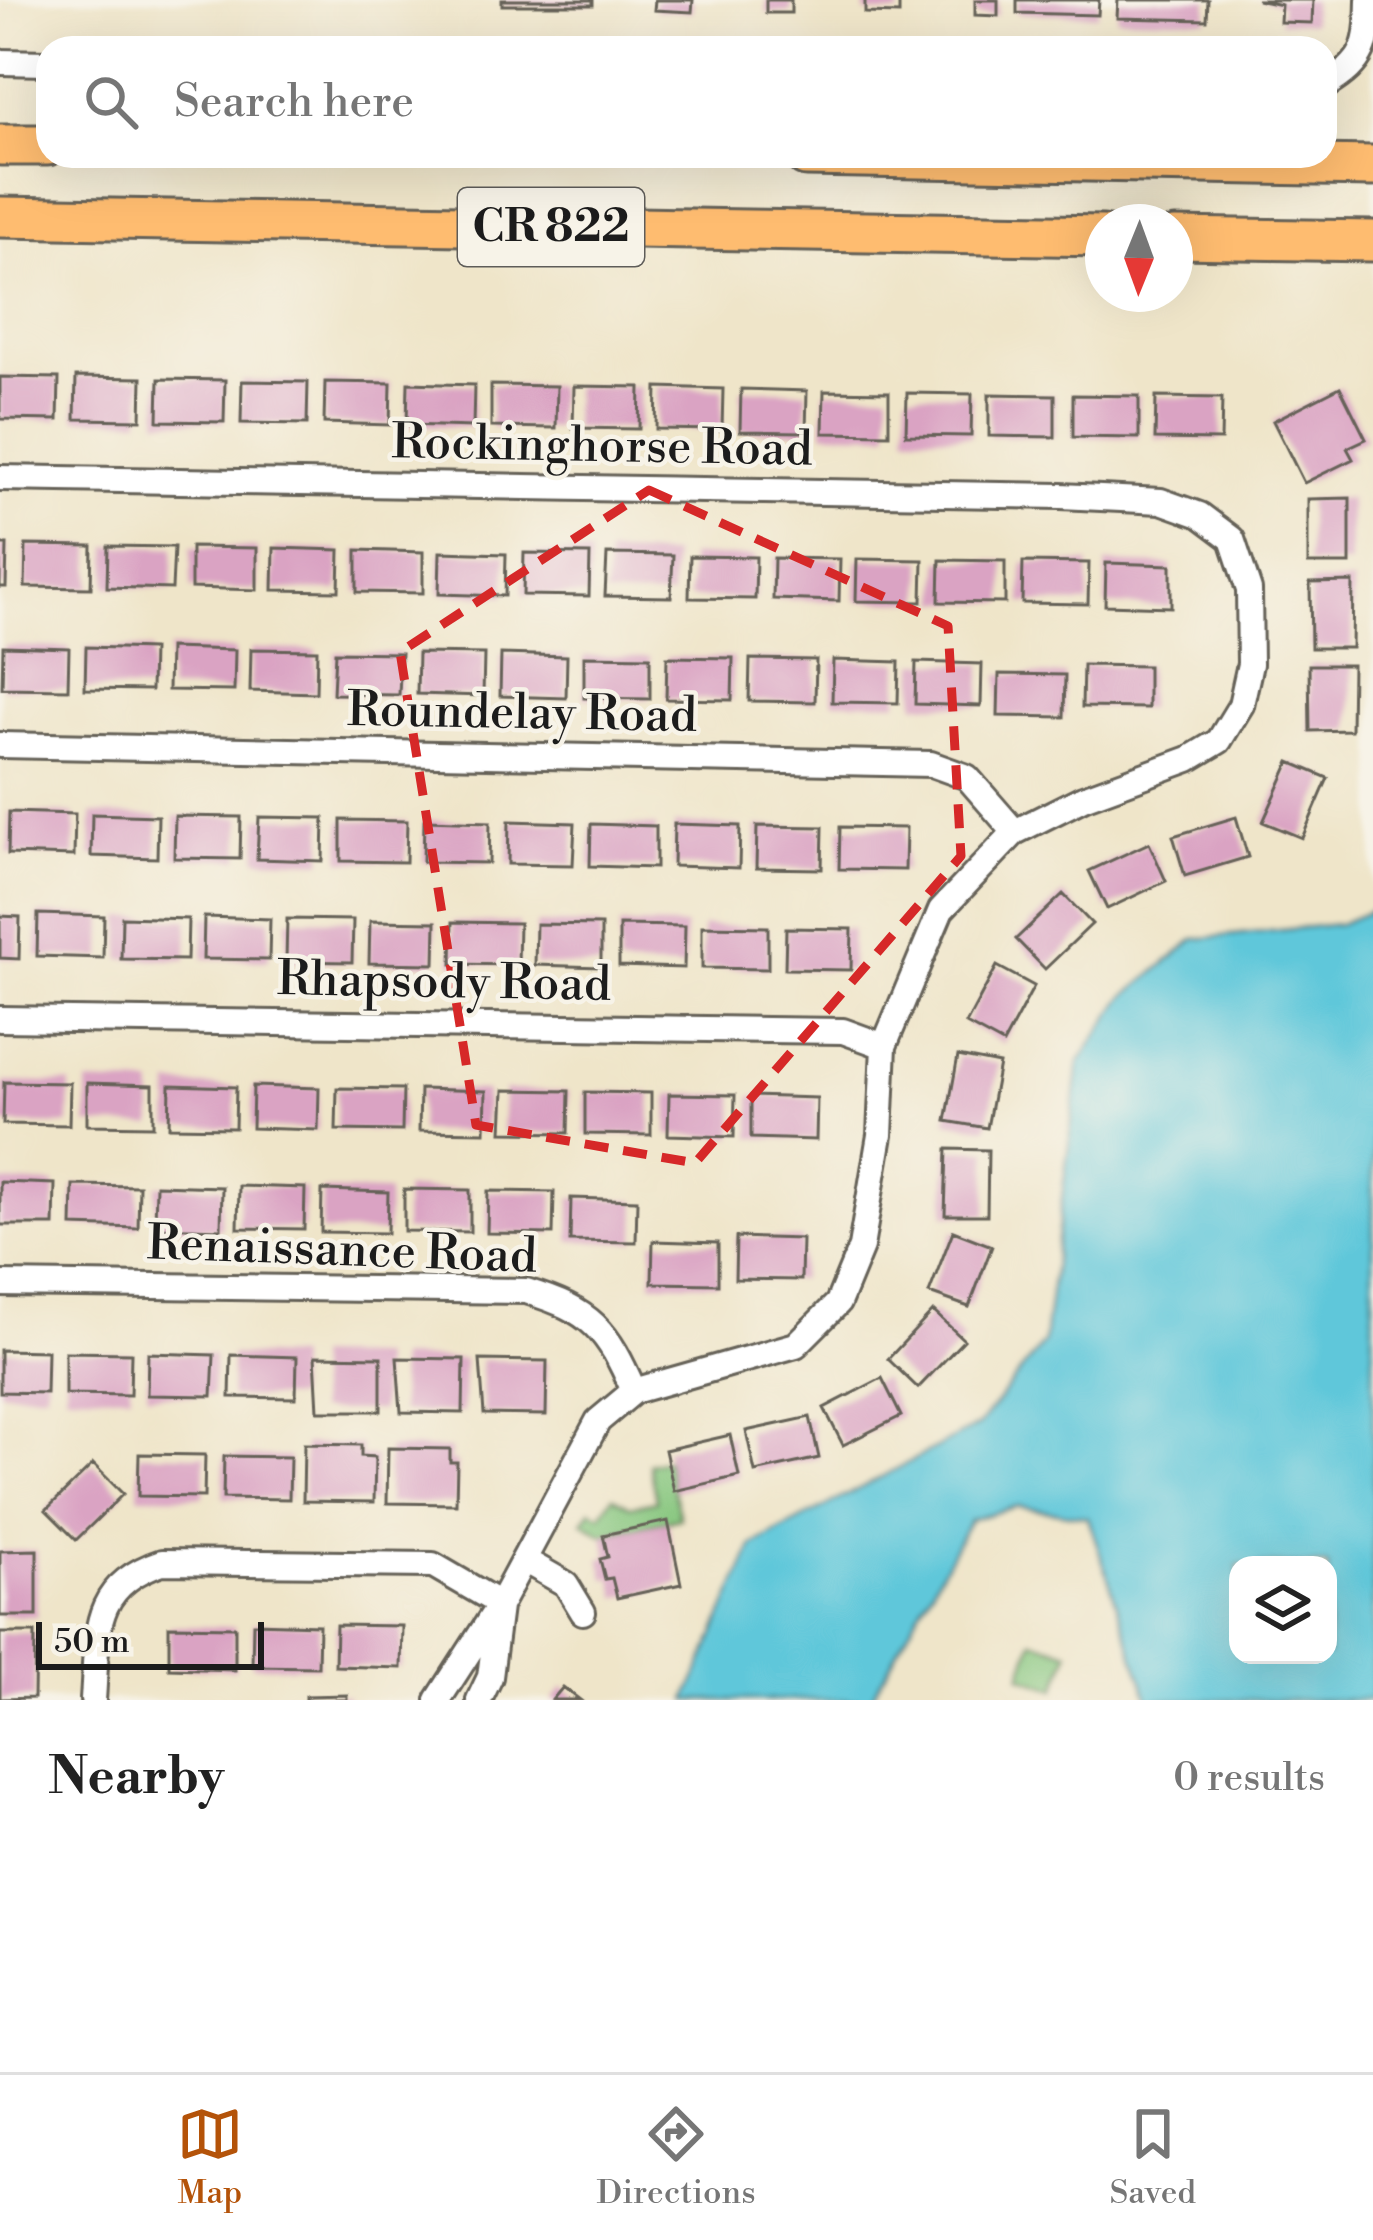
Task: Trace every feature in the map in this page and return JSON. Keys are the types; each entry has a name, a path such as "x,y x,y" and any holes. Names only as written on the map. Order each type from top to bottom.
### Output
{"main road":[{"path":"0,145 36,145"},
{"path":"1337,165 1373,166"},
{"name":"CR 822","path":"0,217 1085,236"},
{"path":"1193,238 1373,241"}],"street":[{"path":"1337,78 1349,71 1369,44 1370,0"},
{"path":"0,62 36,63"},
{"name":"Rockinghorse Road","path":"0,478 1061,496 1161,501 1200,515 1232,538 1249,590 1250,664 1241,705 1219,741 1189,759 1083,798 1015,832"},
{"name":"Roundelay Road","path":"0,746 931,764 967,777 1015,832"},
{"path":"438,1700 500,1604 598,1421 634,1391 796,1345 838,1303 861,1247 880,1135 884,1046 941,910 1015,832"},
{"name":"Rhapsody Road","path":"0,1019 843,1031 884,1046"},
{"name":"Renaissance Road","path":"0,1284 526,1291 574,1306 587,1317 611,1340 634,1391"},
{"path":"524,1560 566,1584 583,1612"},
{"path":"93,1700 99,1621 107,1598 122,1579 162,1562 434,1565 500,1604"},
{"path":"479,1700 490,1677 500,1604"}],"highlighted area":[{"path":"649,490 948,626 961,856 695,1163 476,1125 400,652"}],"green space":[{"path":"667,1460 680,1518 603,1535 583,1522 591,1510 601,1515 613,1496 630,1506 656,1501 649,1464"},
{"path":"1033,1640 1069,1652 1056,1689 1021,1676"}],"water":[{"path":"1373,910 1373,1700 1149,1700 1088,1517 1017,1506 970,1520 870,1700 687,1700 753,1545 979,1425 1044,1342 1079,1063 1123,998 1195,939 1339,924"}],"building":[{"path":"502,0 593,0 593,5 502,5"},
{"path":"655,0 693,0 692,12 654,10"},
{"path":"766,0 791,0 791,13 766,13"},
{"path":"865,0 899,0 899,14 865,13"},
{"path":"975,0 998,0 998,16 975,15"},
{"path":"1017,0 1099,0 1098,15 1017,13"},
{"path":"1118,0 1208,0 1207,20 1117,18"},
{"path":"1257,0 1313,0 1312,23 1280,22 1281,5"},
{"path":"0,377 59,378 58,420 0,419"},
{"path":"76,377 142,378 141,420 75,419"},
{"path":"159,379 225,380 224,422 158,421"},
{"path":"242,381 308,382 307,424 241,423"},
{"path":"325,382 391,383 390,425 324,423"},
{"path":"408,383 474,385 473,427 407,425"},
{"path":"491,385 557,386 556,428 491,427"},
{"path":"574,386 640,387 639,429 573,428"},
{"path":"657,387 723,389 722,430 656,429"},
{"path":"1340,387 1366,439 1347,448 1353,459 1304,483 1273,421"},
{"path":"741,389 807,391 806,432 740,431"},
{"path":"824,391 889,392 889,434 823,433"},
{"path":"907,393 972,394 971,436 906,435"},
{"path":"989,394 1055,395 1055,437 989,436"},
{"path":"1073,395 1139,396 1139,438 1073,437"},
{"path":"1156,397 1222,398 1221,440 1155,439"},
{"path":"1350,498 1350,564 1308,564 1308,499"},
{"path":"0,545 7,545 6,587 0,587"},
{"path":"26,545 92,546 91,588 25,587"},
{"path":"108,546 174,547 172,589 107,587"},
{"path":"191,547 257,548 257,590 191,588"},
{"path":"274,548 340,550 339,591 273,590"},
{"path":"357,550 423,552 423,593 357,592"},
{"path":"440,552 506,554 505,596 439,594"},
{"path":"524,553 590,554 589,596 523,595"},
{"path":"607,554 673,555 671,597 605,596"},
{"path":"690,556 756,557 755,599 689,598"},
{"path":"774,558 840,559 839,601 773,599"},
{"path":"857,559 923,560 922,602 856,601"},
{"path":"940,560 1005,561 1005,603 939,602"},
{"path":"1023,562 1089,563 1088,604 1022,603"},
{"path":"1106,563 1171,565 1171,607 1105,605"},
{"path":"1353,582 1352,648 1311,648 1310,583"},
{"path":"3,646 69,648 68,689 2,688"},
{"path":"86,647 152,649 151,690 85,689"},
{"path":"169,648 235,650 234,691 168,690"},
{"path":"251,649 317,650 316,693 250,691"},
{"path":"335,652 401,653 399,695 333,694"},
{"path":"418,653 484,654 483,696 417,694"},
{"path":"501,654 567,656 566,698 500,696"},
{"path":"584,656 650,657 650,699 584,698"},
{"path":"667,657 733,658 732,700 666,699"},
{"path":"750,659 816,660 815,702 749,701"},
{"path":"833,660 899,662 898,703 832,702"},
{"path":"916,662 982,664 981,706 915,704"},
{"path":"1083,665 1148,666 1148,708 1082,707"},
{"path":"1309,665 1352,665 1351,730 1310,731"},
{"path":"999,674 1065,675 1064,717 998,716"},
{"path":"1290,762 1328,778 1302,838 1263,822"},
{"path":"9,812 75,814 74,856 8,854"},
{"path":"92,814 158,816 157,858 91,856"},
{"path":"175,816 241,817 240,859 174,858"},
{"path":"259,817 324,818 323,861 257,859"},
{"path":"1236,817 1248,857 1185,876 1173,836"},
{"path":"341,820 407,821 406,862 341,861"},
{"path":"424,820 490,822 489,863 423,862"},
{"path":"509,821 575,823 573,865 508,864"},
{"path":"591,824 656,826 656,868 590,866"},
{"path":"674,824 740,826 739,868 673,866"},
{"path":"757,826 823,827 822,869 756,868"},
{"path":"840,827 906,828 905,870 839,869"},
{"path":"1149,843 1166,881 1107,909 1089,871"},
{"path":"1063,894 1092,924 1045,969 1016,939"},
{"path":"38,914 104,916 103,958 37,956"},
{"path":"0,916 20,917 19,959 0,958"},
{"path":"122,917 188,919 187,960 121,959"},
{"path":"204,917 270,919 269,960 203,959"},
{"path":"287,919 353,920 352,962 286,961"},
{"path":"370,921 436,922 435,964 369,963"},
{"path":"453,922 519,923 518,965 452,964"},
{"path":"536,924 601,925 601,967 535,965"},
{"path":"619,925 685,926 684,968 619,966"},
{"path":"702,926 768,927 768,969 702,968"},
{"path":"786,928 852,929 851,970 785,969"},
{"path":"997,966 1034,986 1003,1044 966,1024"},
{"path":"958,1056 999,1064 987,1128 946,1121"},
{"path":"4,1082 70,1083 69,1125 3,1124"},
{"path":"87,1083 153,1085 153,1126 87,1125"},
{"path":"170,1085 236,1087 235,1128 169,1127"},
{"path":"253,1086 319,1088 318,1130 252,1128"},
{"path":"337,1088 403,1089 402,1131 336,1130"},
{"path":"420,1089 486,1091 485,1132 419,1131"},
{"path":"504,1090 569,1091 568,1133 502,1132"},
{"path":"585,1092 651,1093 651,1135 585,1134"},
{"path":"669,1094 735,1095 734,1137 668,1135"},
{"path":"751,1096 817,1098 816,1140 751,1138"},
{"path":"947,1149 988,1150 987,1215 945,1215"},
{"path":"0,1182 55,1184 54,1225 0,1225"},
{"path":"73,1185 139,1186 138,1228 72,1226"},
{"path":"156,1185 222,1187 221,1229 155,1227"},
{"path":"239,1186 305,1188 304,1229 238,1228"},
{"path":"404,1189 470,1190 470,1232 404,1231"},
{"path":"322,1190 388,1192 387,1233 321,1232"},
{"path":"488,1191 554,1192 553,1234 487,1233"},
{"path":"571,1198 637,1200 636,1242 570,1241"},
{"path":"953,1231 992,1246 969,1307 929,1293"},
{"path":"736,1237 802,1239 801,1280 735,1279"},
{"path":"653,1241 718,1243 718,1284 652,1283"},
{"path":"933,1311 964,1340 918,1388 888,1359"},
{"path":"0,1350 47,1351 46,1393 0,1392"},
{"path":"65,1352 131,1353 130,1395 65,1394"},
{"path":"148,1353 214,1355 212,1396 147,1395"},
{"path":"231,1355 297,1357 296,1398 230,1397"},
{"path":"315,1356 381,1357 381,1411 318,1411"},
{"path":"397,1358 464,1359 463,1413 401,1412"},
{"path":"480,1360 547,1361 546,1415 484,1414"},
{"path":"882,1378 901,1416 843,1445 824,1408"},
{"path":"810,1417 819,1458 755,1472 746,1431"},
{"path":"730,1435 739,1476 674,1491 665,1450"},
{"path":"304,1444 361,1445 361,1456 375,1457 374,1502 303,1501"},
{"path":"388,1448 450,1449 450,1462 457,1462 456,1504 387,1503"},
{"path":"139,1454 205,1455 204,1497 138,1496"},
{"path":"224,1456 290,1457 289,1499 223,1498"},
{"path":"93,1464 123,1494 76,1540 46,1510"},
{"path":"668,1521 681,1584 617,1598 600,1559 608,1557 603,1535"},
{"path":"37,1550 37,1616 0,1616 0,1551"},
{"path":"253,1623 319,1625 318,1667 252,1666"},
{"path":"336,1625 402,1626 401,1668 335,1666"},
{"path":"169,1626 235,1627 235,1670 169,1668"},
{"path":"0,1633 35,1633 34,1698 0,1699"},
{"path":"563,1687 580,1700 552,1700"},
{"path":"347,1695 347,1700 306,1700 306,1696"}]}
